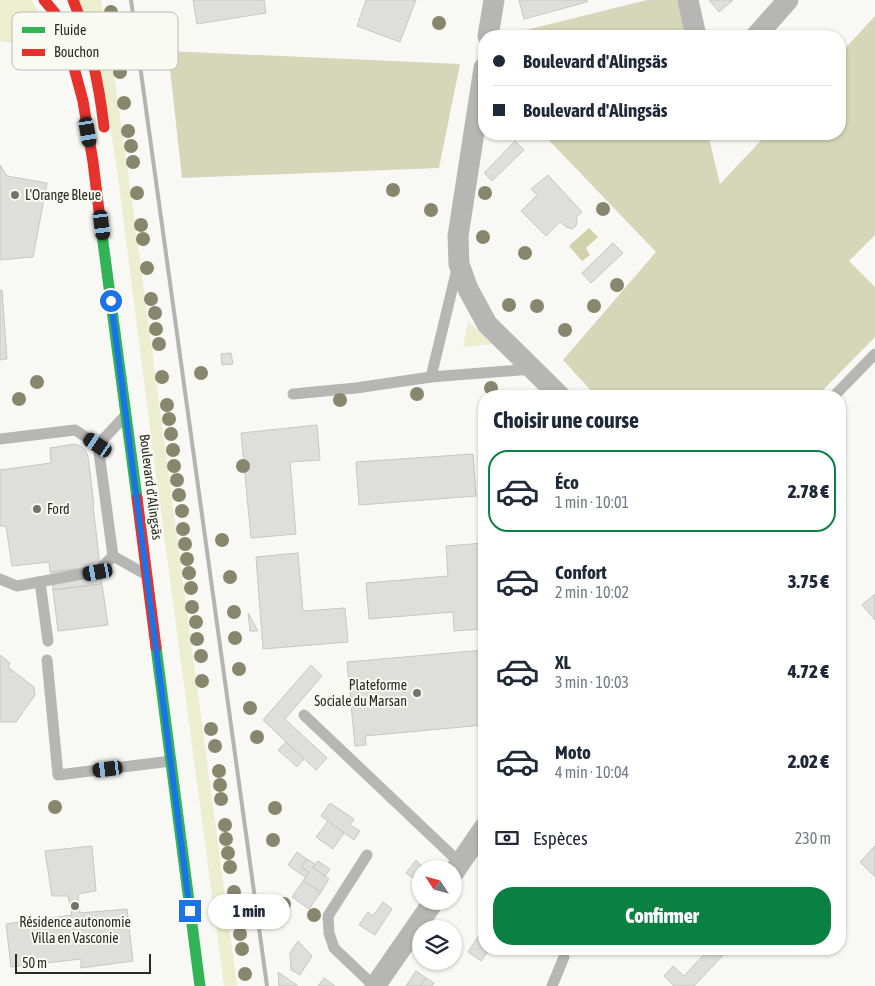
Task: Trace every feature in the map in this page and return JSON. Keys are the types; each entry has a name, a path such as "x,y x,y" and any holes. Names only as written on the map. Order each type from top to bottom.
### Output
{"main road":[{"name":"Boulevard d'Alingsäs","path":"44,0 53,12"},
{"path":"73,0 77,12"},
{"name":"Boulevard d'Alingsäs","path":"75,70 83,101 94,170 200,986"},
{"path":"95,70 101,94 106,143"}],"street":[{"path":"489,30 494,0"},
{"path":"688,0 695,30"},
{"path":"761,30 788,0"},
{"path":"478,107 458,236 459,264 468,289 487,324 532,369 548,390"},
{"path":"462,860 478,837"},
{"path":"374,986 428,910"}],"lane":[{"path":"431,377 459,264"},
{"path":"840,390 875,354"},
{"path":"293,394 356,388 431,377 532,369"},
{"path":"98,445 126,414"},
{"path":"0,439 75,430 98,445 114,556"},
{"path":"114,556 147,574"},
{"path":"0,579 17,586 98,572 114,556"},
{"path":"40,582 48,642"},
{"path":"47,660 58,775 171,761"},
{"path":"304,715 450,860"},
{"path":"367,855 328,916 329,933 334,948 374,986"},
{"path":"552,986 564,958"}],"shaded area":[{"path":"0,0 31,0 39,12 12,12 12,43 0,41"},
{"path":"78,0 101,0 103,12 82,12"},
{"path":"647,0 679,0 686,30 526,30"},
{"path":"875,16 875,235 849,261 875,287 875,337 823,390 590,390 563,360 656,252 549,140 709,140 720,184 761,140 846,140 846,47"},
{"path":"178,51 460,64 439,168 182,178 170,70 178,70"},
{"path":"99,70 113,70 237,986 224,986 118,177 104,86"},
{"path":"589,228 598,237 586,248 590,255 582,261 569,246"},
{"path":"468,321 492,344 463,347"}],"building":[{"path":"193,0 264,0 266,13 197,24"},
{"path":"366,0 416,0 400,42 357,26"},
{"path":"519,0 587,0 587,2 524,19"},
{"path":"709,0 733,0 719,12"},
{"path":"515,141 524,150 492,181 484,173"},
{"path":"0,165 7,176 47,183 33,257 0,260"},
{"path":"548,175 582,212 576,217 576,226 572,229 560,222 546,236 521,211 537,195 531,189"},
{"path":"613,243 623,253 591,283 582,273"},
{"path":"0,290 2,290 7,359 0,360"},
{"path":"231,353 233,364 222,365 221,354"},
{"path":"317,425 320,460 290,462 296,534 251,538 241,433"},
{"path":"75,444 82,447 88,456 100,566 50,572 49,562 12,566 6,526 0,526 0,470 51,463 50,448"},
{"path":"473,454 476,496 359,505 356,462"},
{"path":"478,543 478,629 454,631 453,612 369,619 366,583 448,576 446,546"},
{"path":"298,553 303,611 345,608 348,642 263,649 256,557"},
{"path":"100,566 102,584 53,590 51,572"},
{"path":"102,584 108,625 58,631 53,590"},
{"path":"875,594 875,620 862,605"},
{"path":"248,613 258,631 250,631"},
{"name":"Plateforme Sociale du Marsan","path":"478,651 478,726 365,736 366,745 355,746 347,662"},
{"path":"0,655 10,663 8,667 34,687 35,695 16,722 0,722"},
{"path":"311,665 322,676 285,719 327,758 316,770 263,720"},
{"path":"286,742 304,759 297,767 278,750"},
{"path":"330,803 354,819 350,825 360,831 354,840 321,816"},
{"path":"328,821 344,833 333,849 316,837"},
{"name":"Résidence autonomie Villa en Vasconie","path":"92,846 96,891 78,894 80,913 127,909 133,961 81,968 81,959 11,967 6,924 72,915 68,896 52,896 45,851"},
{"path":"875,846 875,877 860,862"},
{"path":"297,852 307,859 301,867 309,872 305,877 288,865"},
{"path":"307,859 315,864 313,868 329,879 321,892 303,881 309,872 301,867"},
{"path":"318,861 330,869 325,876 313,868"},
{"path":"412,865 412,877 406,873"},
{"path":"303,881 321,892 309,909 292,897"},
{"path":"383,902 392,909 375,935 359,925 368,912 373,916"},
{"path":"478,936 478,955 486,955 481,961 468,952"},
{"path":"298,941 312,956 300,975 291,970 290,953"},
{"path":"703,955 723,955 694,986 674,986 664,976 673,966 684,976"},
{"path":"416,971 426,978 420,986 406,986"},
{"path":"278,972 298,986 279,986"},
{"path":"324,978 335,986 318,986"},
{"path":"426,978 434,983 432,986 420,986"}],"railway":[{"path":"131,0 133,12"},
{"path":"141,70 267,986"}],"traffic: fast":[{"path":"101,227 137,498"},
{"path":"156,647 200,986"}],"traffic: jam":[{"path":"44,0 54,12"},
{"path":"73,0 77,12"},
{"path":"75,70 83,101 101,227"},
{"path":"94,70 104,127"},
{"path":"137,498 156,647"}],"place":[{"name":"L'Orange Bleue","path":"15,195"},
{"name":"Ford","path":"37,509"},
{"name":"Plateforme Sociale du Marsan","path":"417,693"},
{"name":"Résidence autonomie Villa en Vasconie","path":"75,906"}],"route":[{"path":"111,301 190,911"}]}
